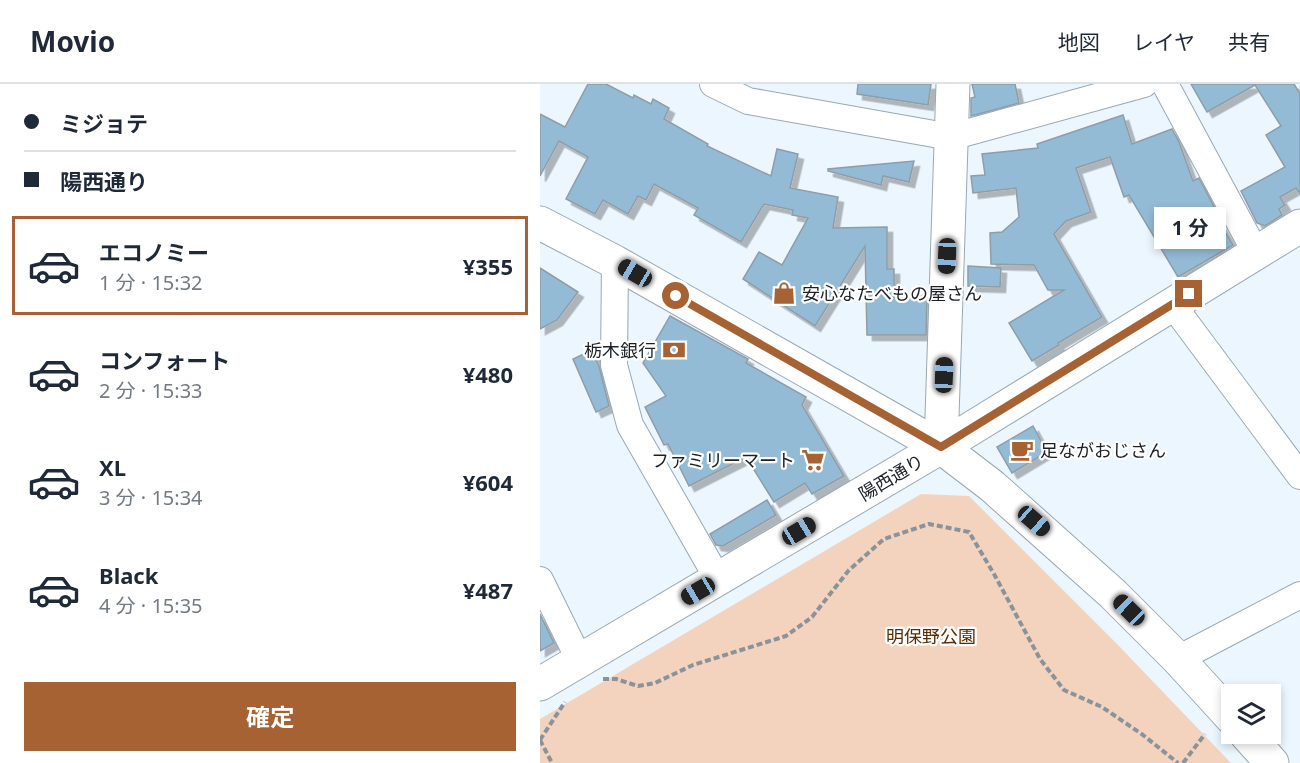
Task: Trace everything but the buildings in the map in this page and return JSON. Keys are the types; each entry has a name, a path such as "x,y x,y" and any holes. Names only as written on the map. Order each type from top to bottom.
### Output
{"street":[{"path":"713,84 748,101 951,137 1144,84"},
{"path":"941,447 953,84"},
{"path":"1165,84 1256,253"},
{"path":"540,223 615,261 941,447 992,486 1047,533 1178,658 1218,726"},
{"name":"陽西通り","path":"555,690 718,579 941,447 1300,226"},
{"path":"615,261 614,364 630,425 718,579"},
{"path":"1172,304 1300,476"},
{"path":"540,580 586,670"},
{"path":"1178,658 1300,595"},
{"path":"1255,744 1272,763"}],"path":[{"path":"586,670 638,686 655,683 693,665 786,636 812,617 849,570 884,539 929,524 969,532 1040,658 1064,690 1102,707 1178,763"},
{"path":"552,763 540,740 555,690"},
{"path":"1183,763 1218,726"}],"green space":[{"name":"明保野公園","path":"921,494 969,496 1119,646 1231,763 540,763 540,719"}],"place":[{"name":"安心なたべもの屋さん","path":"784,293"},
{"name":"栃木銀行","path":"674,350"},
{"name":"足ながおじさん","path":"1022,450"},
{"name":"ファミリーマート","path":"813,460"}],"route":[{"path":"676,296 941,447 1189,294"}]}
